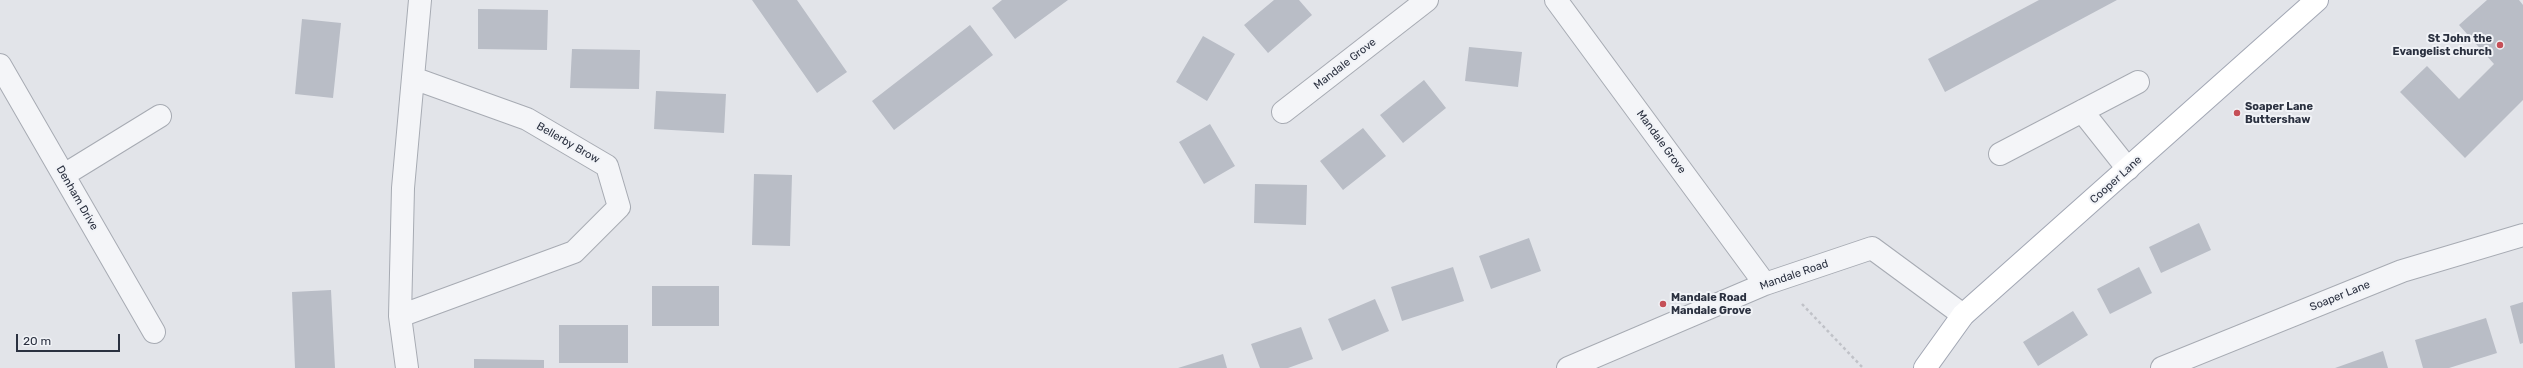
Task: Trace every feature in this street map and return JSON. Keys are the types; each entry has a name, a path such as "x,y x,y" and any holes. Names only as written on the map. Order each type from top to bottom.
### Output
{"main road":[{"name":"Cooper Lane","path":"1925,368 1963,315 2317,0"}],"street":[{"path":"407,368 400,316 404,188 412,78 420,0"},
{"name":"Mandale Grove","path":"1283,112 1427,0"},
{"name":"Mandale Grove","path":"1556,0 1765,284"},
{"name":"Denham Drive","path":"0,65 154,332"},
{"name":"Bellerby Brow","path":"400,316 574,252 619,207 607,166 527,119 412,78"},
{"path":"2000,154 2138,82"},
{"path":"2082,111 2128,169"},
{"path":"64,174 160,116"},
{"name":"Soaper Lane","path":"2162,368 2402,271 2523,235"},
{"name":"Mandale Road","path":"1568,368 1765,284 1872,248 1963,315"}],"path":[{"path":"1790,276 1800,301 1863,368"}],"building":[{"path":"752,0 797,0 847,72 817,93"},
{"path":"1002,0 1068,0 1015,39 992,8"},
{"path":"1274,0 1299,0 1312,15 1268,53 1244,25"},
{"path":"2039,0 2117,0 1945,92 1928,59"},
{"path":"2487,0 2519,0 2523,5 2523,100 2465,158 2400,92 2427,66 2459,99 2494,64 2459,25"},
{"path":"478,9 548,10 547,50 478,49"},
{"path":"302,19 341,23 333,98 295,94"},
{"path":"970,25 993,55 894,130 872,101"},
{"path":"1203,36 1235,54 1207,101 1176,82"},
{"path":"1469,47 1522,52 1518,87 1465,81"},
{"path":"572,49 640,50 639,89 570,88"},
{"path":"1424,80 1446,108 1403,143 1380,115"},
{"path":"656,91 726,94 724,133 654,129"},
{"path":"1210,124 1235,166 1204,184 1179,142"},
{"path":"1363,128 1386,156 1343,190 1320,161"},
{"path":"754,174 792,175 790,246 752,245"},
{"path":"1255,184 1307,185 1306,225 1254,223"},
{"path":"2199,223 2211,250 2161,273 2149,247"},
{"path":"1529,238 1541,271 1491,289 1479,256"},
{"path":"1453,267 1464,301 1402,321 1391,287"},
{"path":"2139,267 2152,293 2110,314 2097,289"},
{"path":"652,286 719,286 719,326 652,326"},
{"path":"331,290 335,368 295,368 292,292"},
{"path":"1375,299 1389,331 1342,351 1328,319"},
{"path":"2523,302 2523,343 2520,344 2510,306"},
{"path":"2073,311 2088,335 2038,366 2023,342"},
{"path":"2486,318 2497,353 2449,368 2423,368 2415,340"},
{"path":"559,325 628,325 628,363 559,363"},
{"path":"1301,327 1313,359 1288,368 1260,368 1251,344"},
{"path":"2383,351 2388,368 2335,368"},
{"path":"1223,354 1227,368 1178,368"},
{"path":"474,359 544,360 544,368 474,368"}],"place":[{"name":"St John the Evangelist church","path":"2500,45"},
{"name":"Soaper Lane Buttershaw","path":"2237,113"},
{"name":"Mandale Road Mandale Grove","path":"1663,304"}]}
